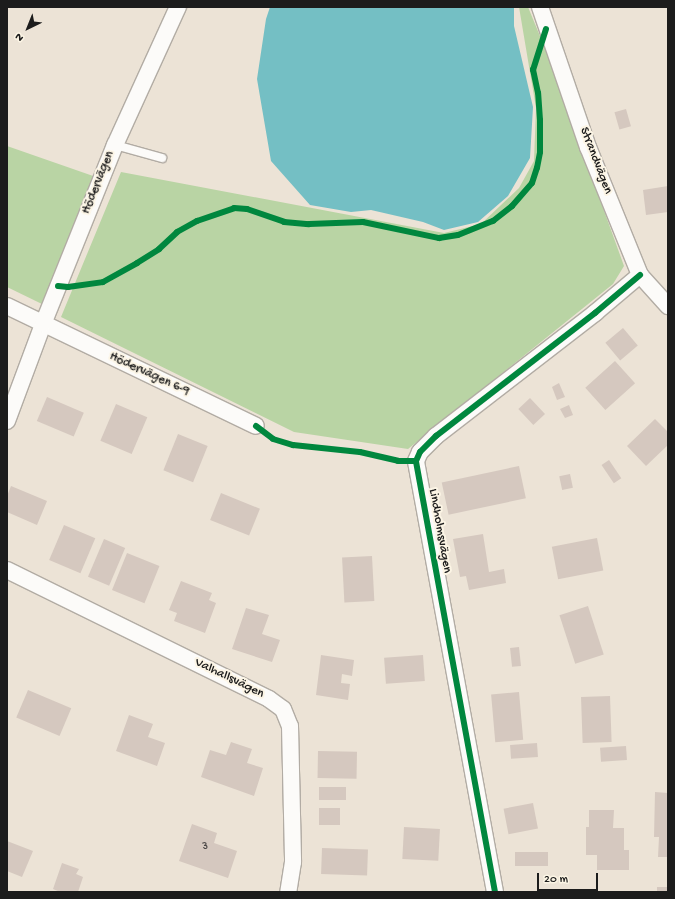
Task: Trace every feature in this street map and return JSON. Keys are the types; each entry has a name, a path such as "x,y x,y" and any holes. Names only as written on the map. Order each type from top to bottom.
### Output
{"street":[{"name":"Hödervägen","path":"7,421 43,324 115,145 178,7"},
{"name":"Strandvägen","path":"540,7 588,147 640,275 668,306"},
{"name":"Lindholmsvägen","path":"495,892 416,461 420,452 436,436 596,313 640,275"},
{"path":"7,306 43,324"},
{"name":"Hödervägen 6-9","path":"43,324 256,426"},
{"name":"Valhallsvägen","path":"7,570 269,699 282,709 290,726 293,862 288,892"}],"lane":[{"path":"115,145 162,158"}],"green space":[{"path":"519,7 528,7 549,58 624,266 613,284 408,449 294,432 61,317 121,172 444,233 481,224 519,188 534,161 536,108"},
{"path":"7,146 96,177 44,305 7,287"}],"water":[{"path":"270,7 514,7 514,26 533,107 530,158 508,196 478,222 444,230 423,222 371,210 351,212 310,205 271,161 257,79 266,19"}],"building":[{"path":"626,109 631,126 619,130 614,112"},
{"path":"668,186 668,212 646,215 643,190"},
{"path":"623,328 638,346 620,360 605,343"},
{"path":"615,361 635,383 605,410 585,388"},
{"path":"559,383 565,397 557,400 552,387"},
{"path":"47,397 84,413 74,437 37,421"},
{"path":"530,398 545,414 533,425 518,409"},
{"path":"116,404 147,417 132,454 100,441"},
{"path":"569,405 573,415 565,418 560,409"},
{"path":"655,419 668,432 668,445 646,466 627,446"},
{"path":"178,434 208,446 193,482 163,470"},
{"path":"609,460 621,478 614,483 602,465"},
{"path":"519,466 526,498 449,515 442,482"},
{"path":"570,474 573,488 562,490 559,476"},
{"path":"11,486 47,501 37,525 7,512 7,496"},
{"path":"221,493 260,509 249,536 210,520"},
{"path":"64,525 95,538 80,573 49,560"},
{"path":"483,534 489,572 504,569 506,583 469,590 466,576 460,577 453,539"},
{"path":"597,538 603,570 558,579 552,547"},
{"path":"104,539 125,548 109,586 88,577"},
{"path":"127,553 159,566 144,603 112,590"},
{"path":"372,556 374,601 344,603 342,558"},
{"path":"181,581 212,593 209,600 216,603 205,633 174,621 177,613 169,610"},
{"path":"588,606 604,655 575,664 559,615"},
{"path":"246,608 269,615 262,634 280,640 272,662 232,649"},
{"path":"519,647 521,666 512,667 510,648"},
{"path":"321,655 354,660 352,676 342,674 341,683 350,684 348,700 316,695"},
{"path":"423,655 425,681 386,684 384,658"},
{"path":"28,690 71,708 60,736 16,718"},
{"path":"519,692 523,740 495,742 491,694"},
{"path":"610,696 612,742 583,743 581,697"},
{"path":"129,715 153,724 148,737 165,743 157,766 116,751"},
{"path":"231,742 252,749 247,763 263,768 254,796 201,777 210,750 226,755"},
{"path":"537,743 538,757 511,759 510,745"},
{"path":"626,746 627,760 601,762 600,748"},
{"path":"318,751 357,752 357,779 318,778"},
{"path":"319,787 346,787 346,800 319,800"},
{"path":"655,792 668,793 668,857 658,857 659,837 654,837"},
{"path":"533,803 538,829 509,834 504,809"},
{"path":"319,808 340,808 340,825 319,825"},
{"path":"589,810 614,810 613,828 624,828 624,850 629,850 629,870 597,870 597,855 586,855 586,827 589,827"},
{"path":"192,824 217,833 214,843 237,851 228,878 179,861"},
{"path":"404,827 440,829 438,861 402,859"},
{"path":"7,841 33,851 22,877 7,871"},
{"path":"322,848 368,850 367,876 321,874"},
{"path":"515,852 548,852 548,866 515,866"},
{"path":"62,863 79,869 76,874 83,877 78,892 60,892 53,889"},
{"path":"657,887 668,887 668,892 657,892"}],"cycle path":[{"path":"58,286 68,287 103,282 159,249 177,232 197,221 234,208 247,209 284,222 309,224 363,222 439,238 458,235 493,221 512,206 532,183 537,168 540,152 540,120 538,93 533,70 546,29"},
{"path":"495,892 416,461 420,452 436,436 595,313 640,275"},
{"path":"256,426 273,439 293,445 360,452 398,461 416,461"}]}
